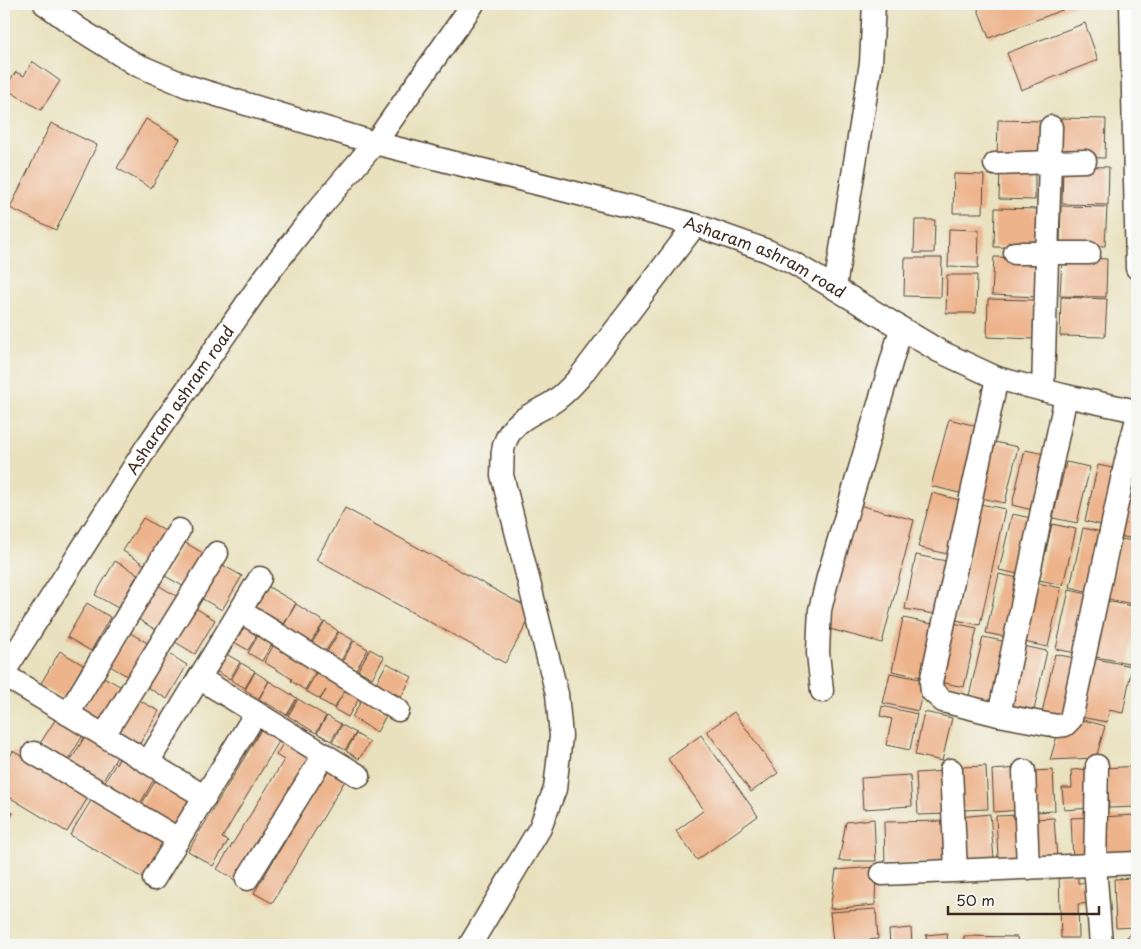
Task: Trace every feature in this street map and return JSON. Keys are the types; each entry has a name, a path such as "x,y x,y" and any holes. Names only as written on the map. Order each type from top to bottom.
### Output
{"street":[{"name":"Asharam ashram road","path":"45,4 79,29 135,64 187,86 375,143 631,207 695,226 793,263 939,351 997,378 1066,396 1137,411"},
{"path":"375,143 473,4"},
{"path":"835,288 871,63 874,4"},
{"path":"1131,4 1135,87 1137,268"},
{"path":"1043,390 1051,127"},
{"name":"Asharam ashram road","path":"4,673 146,448 255,292 316,212 375,143"},
{"path":"995,164 1049,164 1084,161"},
{"path":"470,945 540,828 555,789 561,736 557,694 502,474 505,441 512,428 522,418 552,403 580,378 695,226"},
{"path":"1015,254 1088,253"},
{"path":"822,691 818,653 820,610 901,329"},
{"path":"997,378 931,682 932,692 943,701 999,715 1057,726 1065,725 1071,719 1126,461 1137,419"},
{"path":"999,715 1066,396"},
{"path":"68,714 179,530"},
{"path":"104,735 217,553"},
{"path":"148,762 260,578"},
{"path":"240,611 398,710"},
{"path":"4,673 68,714 205,796"},
{"path":"199,678 359,776"},
{"path":"154,879 256,712"},
{"path":"34,753 178,840"},
{"path":"247,879 324,755"},
{"path":"1097,766 1095,865 1101,945"},
{"path":"951,770 956,870"},
{"path":"1024,770 1028,868"},
{"path":"882,874 1137,863"}],"building":[{"path":"976,4 1078,4 989,38"},
{"path":"1085,23 1098,60 1021,90 1007,53"},
{"path":"32,61 60,81 41,110 4,88 16,72 24,76"},
{"path":"1061,118 1106,119 1105,158 1059,157"},
{"path":"146,119 180,139 151,188 117,168"},
{"path":"998,120 1044,121 1042,160 997,159"},
{"path":"51,123 97,145 56,230 10,208"},
{"path":"1063,166 1109,167 1108,205 1062,204"},
{"path":"1000,170 1035,170 1035,200 999,199"},
{"path":"954,174 984,175 983,213 953,213"},
{"path":"1061,206 1107,207 1105,246 1060,245"},
{"path":"995,208 1040,209 1039,248 994,247"},
{"path":"915,220 935,220 934,253 914,253"},
{"path":"949,229 979,230 978,268 948,267"},
{"path":"994,257 1039,258 1038,297 992,295"},
{"path":"1062,257 1107,259 1106,297 1060,296"},
{"path":"905,258 942,258 941,297 904,296"},
{"path":"947,275 977,275 976,313 946,313"},
{"path":"1061,297 1107,299 1105,337 1060,336"},
{"path":"988,299 1034,300 1033,339 987,337"},
{"path":"949,419 980,427 967,495 931,486"},
{"path":"994,442 1018,447 1005,503 981,498"},
{"path":"1025,450 1050,455 1037,511 1012,505"},
{"path":"1066,462 1090,467 1077,523 1053,518"},
{"path":"1098,465 1122,470 1109,527 1085,521"},
{"path":"1135,472 1137,472 1137,540 1120,536"},
{"path":"932,493 959,500 955,518 964,520 955,556 918,547"},
{"path":"980,504 1005,509 980,625 956,620"},
{"path":"859,505 914,520 882,643 826,628"},
{"path":"345,508 534,611 505,663 316,560"},
{"path":"1012,514 1036,519 1023,575 999,570"},
{"path":"143,518 165,531 145,565 123,551"},
{"path":"1052,524 1076,529 1063,585 1039,580"},
{"path":"1083,528 1107,533 1094,593 1070,587"},
{"path":"1121,539 1137,542 1137,605 1108,599"},
{"path":"184,542 208,556 188,589 165,576"},
{"path":"916,555 951,562 940,615 905,609"},
{"path":"115,561 138,574 118,608 95,595"},
{"path":"219,563 242,576 222,610 199,597"},
{"path":"999,574 1023,579 1010,638 986,633"},
{"path":"1037,583 1061,588 1048,647 1024,642"},
{"path":"158,585 181,599 161,633 138,619"},
{"path":"267,586 296,603 284,624 255,607"},
{"path":"1069,590 1093,595 1080,654 1056,649"},
{"path":"1107,601 1137,607 1137,624 1129,663 1096,657"},
{"path":"87,603 110,617 91,651 67,637"},
{"path":"296,604 324,622 311,642 284,625"},
{"path":"192,606 215,620 195,654 172,640"},
{"path":"903,618 938,625 926,678 892,671"},
{"path":"247,621 260,630 248,650 234,642"},
{"path":"325,622 338,631 326,651 312,643"},
{"path":"953,623 977,628 964,687 940,682"},
{"path":"260,632 274,641 262,661 248,653"},
{"path":"339,632 353,640 341,661 327,652"},
{"path":"130,633 153,646 134,680 110,666"},
{"path":"983,637 1007,642 994,701 969,696"},
{"path":"276,641 317,669 305,690 291,681 292,679 264,662"},
{"path":"354,641 368,649 356,670 342,662"},
{"path":"1023,646 1047,651 1034,710 1010,705"},
{"path":"370,649 384,657 372,678 358,670"},
{"path":"60,651 83,665 64,699 40,685"},
{"path":"164,651 187,665 167,699 144,685"},
{"path":"226,654 240,662 230,679 216,671"},
{"path":"1055,654 1079,659 1066,718 1042,713"},
{"path":"1092,658 1132,666 1123,713 1109,710 1107,722 1080,717"},
{"path":"241,663 255,671 245,688 231,680"},
{"path":"387,663 412,677 401,697 376,683"},
{"path":"318,670 360,697 348,717 334,709 345,691 334,708 320,700 326,690 320,699 306,691"},
{"path":"255,672 269,681 259,698 245,690"},
{"path":"890,673 925,680 918,711 883,703"},
{"path":"102,676 125,689 105,723 82,710"},
{"path":"269,681 297,698 287,715 259,699"},
{"path":"135,698 159,711 139,745 115,731"},
{"path":"363,698 388,712 377,732 352,717"},
{"path":"298,699 326,716 316,733 288,716"},
{"path":"882,706 917,714 910,750 886,745 892,719 880,716"},
{"path":"734,712 778,773 751,792 707,731"},
{"path":"924,712 952,718 942,761 915,755"},
{"path":"59,714 86,730 67,762 39,745"},
{"path":"327,716 341,724 331,741 317,733"},
{"path":"1076,718 1105,726 1096,758 1050,760 1059,729"},
{"path":"264,725 282,736 222,838 228,841 213,866 188,851"},
{"path":"342,725 356,733 345,750 332,742"},
{"path":"87,733 120,752 101,784 68,765"},
{"path":"356,734 370,742 359,759 346,751"},
{"path":"701,735 758,816 697,860 676,831 704,810 668,759"},
{"path":"286,739 313,755 235,880 217,869 284,760 276,755"},
{"path":"13,751 89,796 67,832 4,794 4,767"},
{"path":"122,754 157,774 138,807 102,786"},
{"path":"986,766 988,809 963,810 961,767"},
{"path":"1135,766 1137,807 1109,808 1107,768"},
{"path":"329,768 346,779 272,903 254,893"},
{"path":"1019,768 1021,810 994,812 992,770"},
{"path":"1089,769 1091,808 1064,810 1062,788 1072,788 1071,770"},
{"path":"1053,770 1055,811 1035,812 1033,771"},
{"path":"947,771 949,814 918,815 916,773"},
{"path":"159,775 194,797 175,829 139,808"},
{"path":"910,775 912,806 863,809 861,778"},
{"path":"92,799 168,845 146,880 70,835"},
{"path":"4,808 13,813 4,828"},
{"path":"990,814 994,858 962,860 959,817"},
{"path":"1021,815 1023,857 998,858 996,816"},
{"path":"1135,815 1137,857 1104,858 1102,817"},
{"path":"1091,817 1093,858 1073,860 1071,818"},
{"path":"1054,818 1057,860 1037,861 1034,819"},
{"path":"874,819 876,861 839,861 846,822"},
{"path":"949,821 950,862 885,863 884,822"},
{"path":"876,867 875,905 830,909 836,870"},
{"path":"1078,874 1078,883 1096,883 1096,903 1078,904 1079,938 1061,938 1059,875"},
{"path":"1134,878 1135,927 1116,928 1114,879"},
{"path":"876,909 878,939 833,943 830,912"},
{"path":"911,928 912,945 890,945 889,930"},
{"path":"947,933 948,945 927,945 926,935"},
{"path":"964,936 1017,937 1018,945 964,945"}]}
